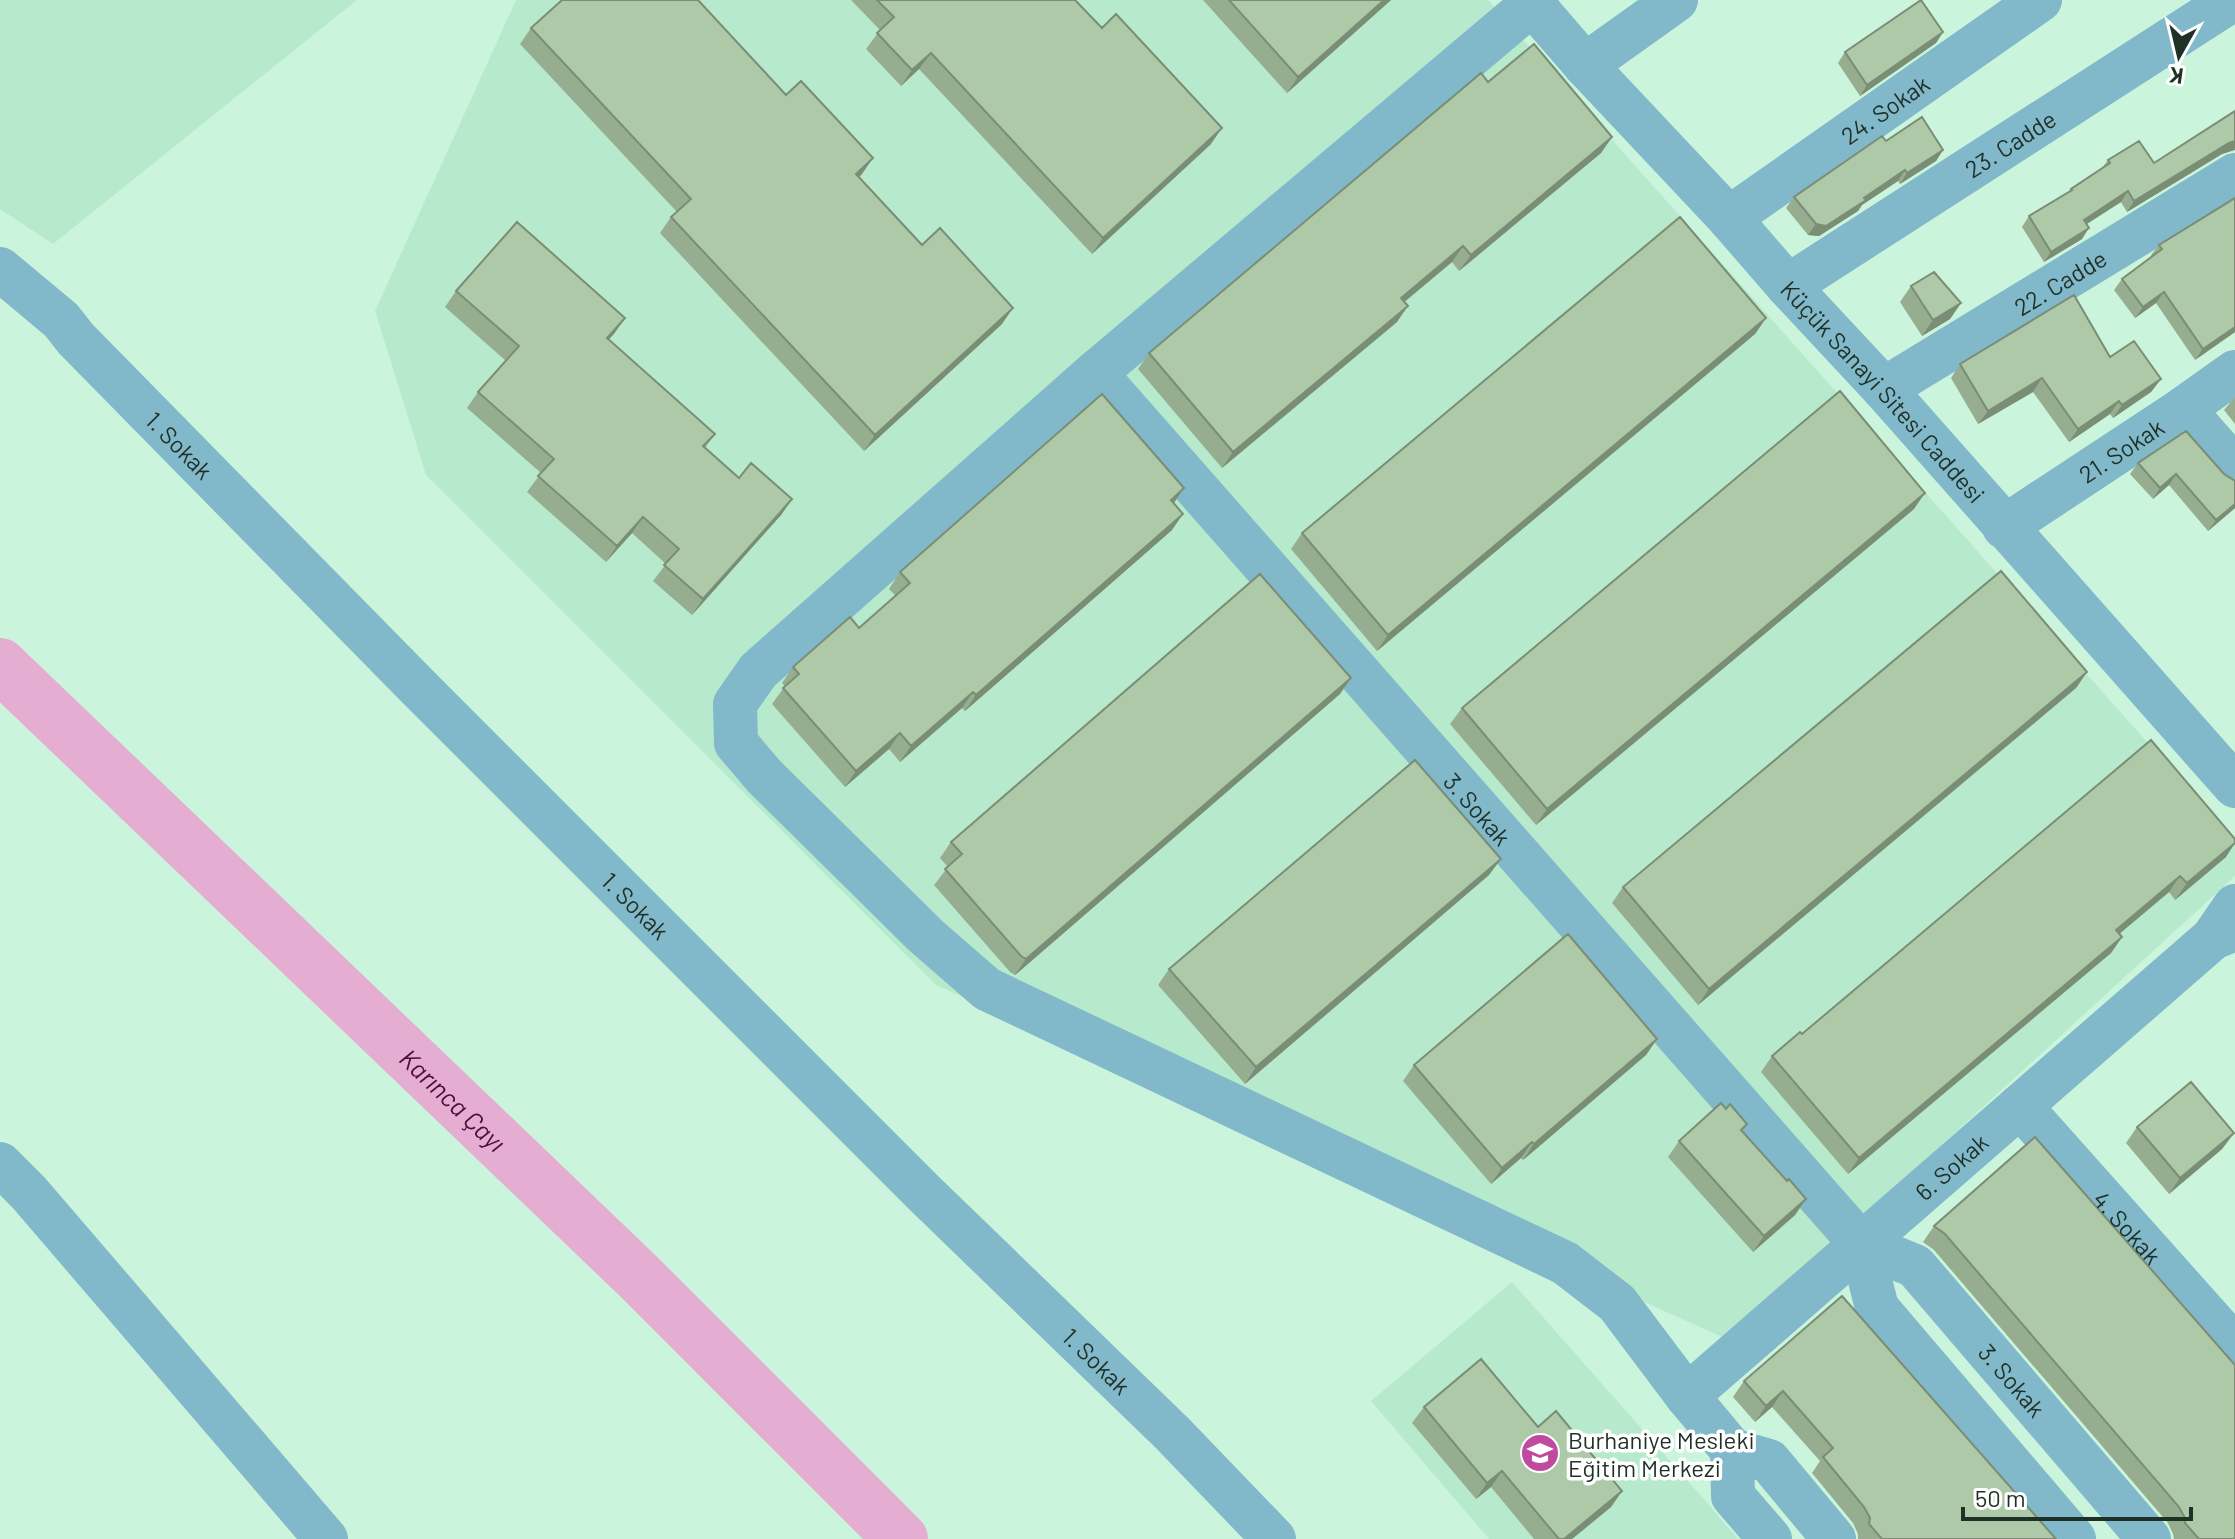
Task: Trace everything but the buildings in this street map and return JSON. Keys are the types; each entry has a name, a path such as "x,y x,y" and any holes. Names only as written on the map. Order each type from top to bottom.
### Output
{"street":[{"path":"1585,65 1676,0"},
{"name":"24. Sokak","path":"1729,218 2040,0"},
{"name":"23. Cadde","path":"1788,286 2232,0"},
{"path":"1530,2 1095,373 758,671 735,704 736,743 764,776 926,936 987,989 1565,1263 1617,1303 1732,1450 1769,1461 1834,1539"},
{"name":"Küçük Sanayi Sitesi Caddesi","path":"1530,2 2232,775"},
{"name":"22. Cadde","path":"1884,389 2235,175"},
{"name":"1. Sokak","path":"0,269 61,320 76,339 417,686 924,1193 1172,1433 1274,1539"},
{"name":"21. Sokak","path":"2004,527 2235,372"},
{"name":"3. Sokak","path":"1095,373 1861,1244 1915,1266 2149,1539"},
{"path":"2183,409 2235,468"},
{"name":"6. Sokak","path":"1687,1396 2228,924"},
{"name":"4. Sokak","path":"2020,1106 2235,1347"},
{"path":"0,1164 29,1193 326,1539"},
{"name":"3. Sokak","path":"1861,1244 1877,1308 2074,1539"},
{"path":"1732,1450 1733,1496 1770,1539"}],"shaded area":[{"path":"0,0 357,0 53,244 0,209"},
{"path":"516,0 1488,0 2235,841 2235,876 1729,1340 936,985 426,475 375,311"},
{"name":"Burhaniye Mesleki Eğitim Merkezi","path":"1512,1282 1738,1539 1489,1539 1371,1401"}],"waterway":[{"name":"Karınca Çayı","path":"0,665 637,1275 901,1539"}],"place":[{"name":"Burhaniye Mesleki Eğitim Merkezi","path":"1540,1453"}]}
